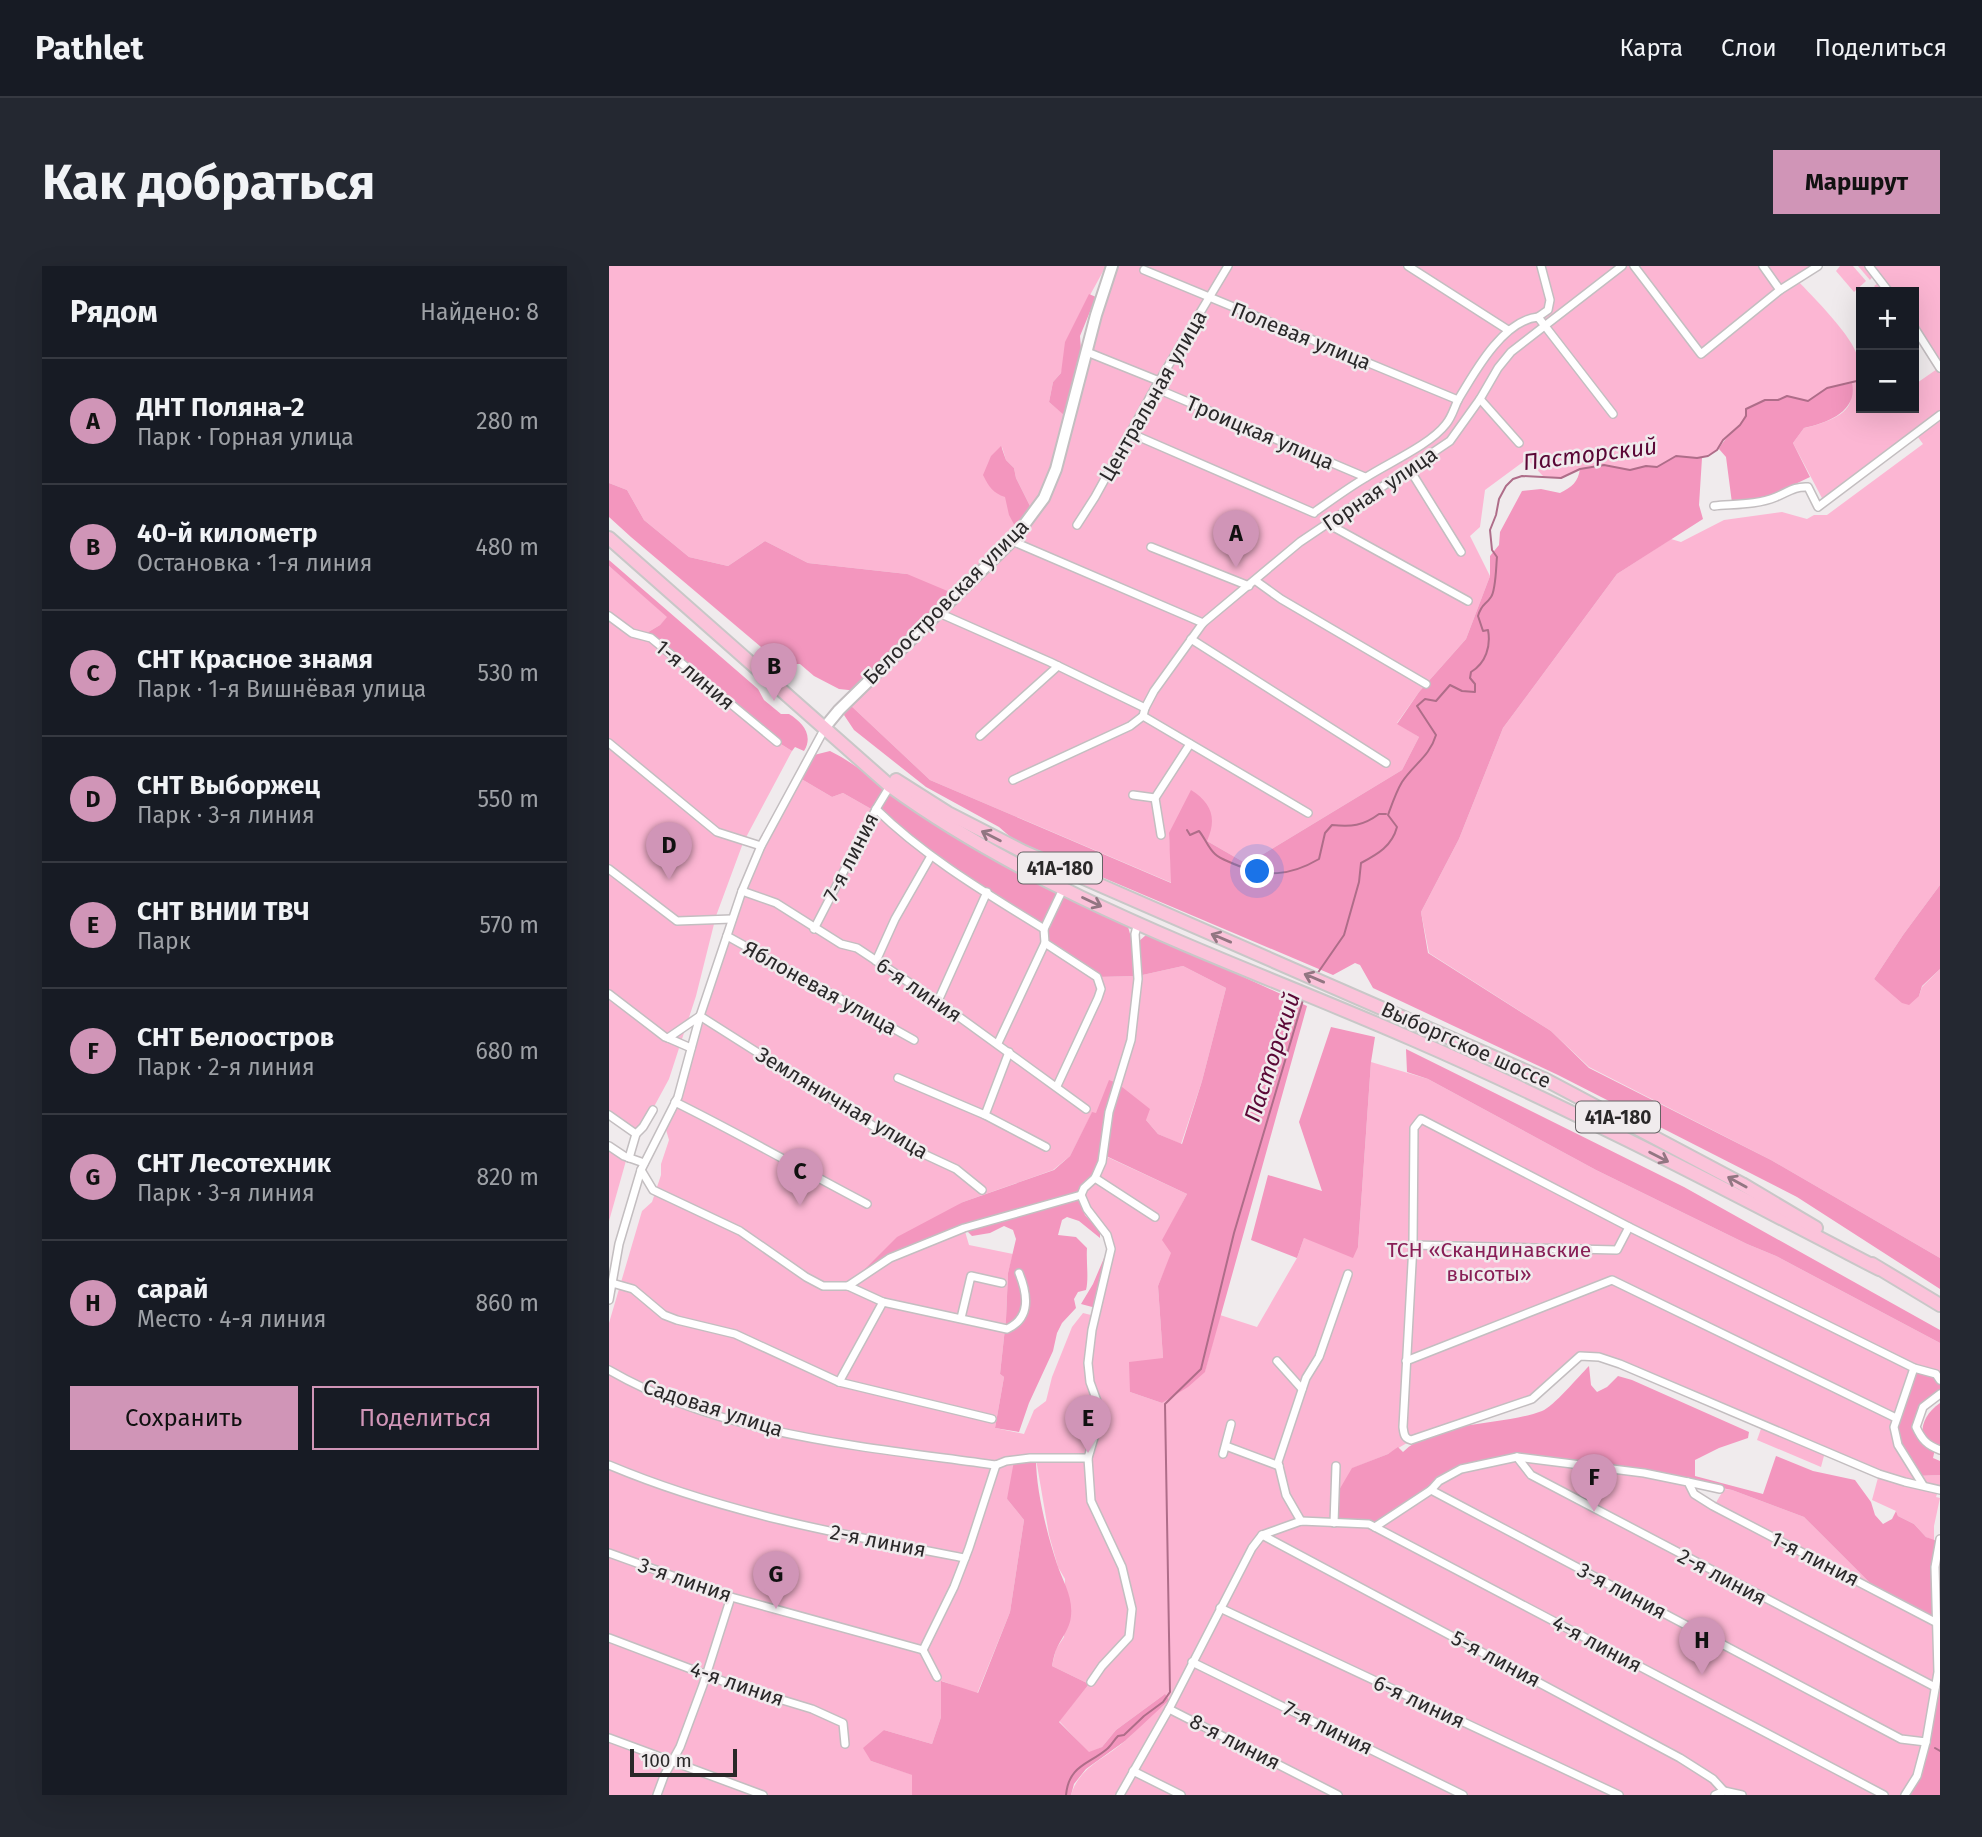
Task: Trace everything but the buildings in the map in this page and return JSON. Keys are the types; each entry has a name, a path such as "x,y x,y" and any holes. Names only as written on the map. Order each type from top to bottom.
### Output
{"main road":[{"name":"41А-180","path":"609,538 890,786 976,843 1063,888 1138,922"},
{"name":"Выборгское шоссе","path":"849,748 939,808 997,839 1546,1080 1617,1116 1809,1223 1940,1305"},
{"name":"Выборгское шоссе","path":"1138,922 1537,1094 1879,1269"}],"street":[{"name":"Белоостровская улица","path":"825,727 839,710 1012,541 1039,505 1051,484 1112,266"},
{"name":"Центральная улица","path":"1076,525 1095,497 1157,385 1228,266"},
{"path":"1408,266 1508,330"},
{"path":"1130,433 1315,512 1445,426 1458,400 1490,351 1508,330 1548,310 1549,300 1541,266"},
{"name":"Горная улица","path":"1144,712 1203,623 1300,543 1450,441 1511,352 1622,266"},
{"path":"1634,266 1701,354 1780,290 1818,266"},
{"path":"1763,266 1780,290"},
{"path":"1869,266 1885,287"},
{"name":"Полевая улица","path":"1144,270 1458,400"},
{"path":"1538,317 1613,414"},
{"path":"1919,335 1940,368"},
{"name":"Троицкая улица","path":"1087,352 1365,477"},
{"path":"1480,399 1519,443"},
{"path":"1714,506 1748,503 1776,497 1800,486 1808,486 1818,507 1940,415"},
{"path":"1410,470 1461,552"},
{"path":"1328,524 1468,601"},
{"path":"1012,541 1203,623"},
{"path":"1151,547 1249,586"},
{"path":"1256,581 1281,599 1426,684"},
{"path":"939,614 1058,666 1144,712 1190,744 1308,813"},
{"name":"1-я линия","path":"609,616 632,633 651,638 777,742"},
{"path":"1191,639 1385,763"},
{"path":"980,736 1058,666"},
{"path":"1013,780 1130,726 1144,712"},
{"path":"609,1300 619,1244 643,1166 675,1102 700,1016 742,891 761,846 825,727"},
{"path":"609,743 717,832 761,846"},
{"path":"1161,835 1156,798 1190,744"},
{"name":"7-я линия","path":"814,929 890,786"},
{"path":"1133,795 1156,798"},
{"path":"876,809 931,856 1044,929"},
{"path":"876,961 895,919 931,856"},
{"path":"609,869 677,921 732,919"},
{"path":"998,1044 1045,943 1044,929 1063,888"},
{"name":"6-я линия","path":"742,891 776,903 814,929 841,944 857,948 938,1001 1086,1109"},
{"path":"938,1001 987,892"},
{"path":"1091,1682 1129,1637 1132,1609 1122,1567 1091,1501 1088,1458 1098,1424 1098,1405 1090,1382 1088,1363 1092,1330 1111,1249 1107,1234 1087,1209 1081,1195 1084,1188 1095,1178 1104,1155 1116,1086 1129,1051 1138,979 1135,934 1138,922"},
{"name":"Яблоневая улица","path":"727,936 914,1040"},
{"path":"1045,943 1097,977 1101,989 1057,1086"},
{"path":"609,994 669,1038 691,1048"},
{"path":"669,1038 700,1016"},
{"name":"Земляничная улица","path":"700,1016 899,1143 956,1169 982,1191"},
{"path":"985,1115 1009,1052"},
{"path":"898,1079 985,1115 1046,1147"},
{"path":"675,1102 750,1139 867,1204"},
{"path":"629,1158 636,1134 653,1110"},
{"path":"609,1115 636,1134"},
{"path":"1940,1380 1936,1374 1914,1368 1629,1227 1421,1119 1414,1128 1413,1245 1404,1435 1412,1440 1532,1399 1580,1356 1588,1355 1620,1364 1879,1474 1940,1490"},
{"path":"609,1146 643,1166 653,1189 740,1231 823,1286 848,1286 883,1302 1003,1329 1013,1327 1023,1314 1026,1304 1027,1295 1019,1273"},
{"path":"1095,1178 1155,1217"},
{"path":"848,1286 890,1258 964,1228 1081,1195"},
{"path":"1413,1245 1616,1250 1629,1227"},
{"path":"609,1245 619,1244"},
{"path":"1120,1795 1169,1709 1252,1548 1262,1535 1301,1521 1286,1495 1279,1466 1285,1437 1302,1389 1319,1357 1347,1274"},
{"path":"961,1318 971,1276 1002,1283"},
{"path":"1406,1361 1612,1280 1896,1418"},
{"path":"857,1281 860,1291"},
{"path":"612,1283 633,1289 664,1315 735,1334 839,1382 992,1419"},
{"path":"839,1382 883,1302"},
{"path":"1277,1361 1302,1389"},
{"path":"1914,1368 1894,1427 1898,1445 1923,1485"},
{"name":"Садовая улица","path":"609,1370 661,1395 764,1429 996,1465 1030,1458 1088,1458"},
{"path":"1940,1394 1923,1407 1916,1427 1929,1446 1940,1450"},
{"path":"1231,1424 1224,1450 1279,1466"},
{"path":"1375,1527 1431,1490 1439,1481 1461,1469 1517,1457 1644,1473 1720,1489"},
{"name":"2-я линия","path":"1517,1457 1531,1475 1935,1687"},
{"name":"2-я линия","path":"609,1465 745,1513 965,1558"},
{"path":"937,1678 923,1650 954,1587 996,1465"},
{"path":"1334,1523 1336,1466"},
{"name":"1-я линия","path":"1688,1482 1694,1494 1937,1623"},
{"name":"3-я линия","path":"1431,1490 1901,1739 1926,1742"},
{"name":"4-я линия","path":"1301,1521 1369,1524 1884,1795"},
{"name":"5-я линия","path":"1262,1535 1680,1758 1713,1779 1724,1791"},
{"path":"1905,1795 1917,1776 1935,1687 1939,1653 1935,1567 1940,1539"},
{"name":"3-я линия","path":"609,1553 731,1597 923,1650"},
{"path":"657,1795 680,1747 731,1597"},
{"name":"6-я линия","path":"1220,1608 1619,1795"},
{"name":"4-я линия","path":"609,1638 705,1674 812,1709 843,1723 845,1744"},
{"name":"7-я линия","path":"1192,1662 1463,1795"},
{"name":"8-я линия","path":"1169,1709 1338,1795"},
{"path":"609,1738 763,1795"},
{"path":"1133,1771 1181,1795"},
{"path":"1714,1795 1724,1791 1742,1795"}],"green space":[{"path":"609,266 1106,266 1078,317 1061,373 1053,382 1049,402 1069,419 1112,266 1817,266 1797,280 1832,317 1855,349 1856,413 1919,413 1919,382 1940,367 1940,885 1874,979 1885,987 1919,996 1922,987 1940,969 1940,1258 1771,1160 1589,1067 1551,1031 1429,953 1421,912 1459,839 1503,728 1617,574 1671,539 1681,542 1724,520 1782,512 1807,519 1814,515 1827,515 1923,444 1915,433 1823,500 1793,443 1804,428 1829,420 1846,410 1851,400 1852,383 1827,388 1808,401 1787,396 1779,400 1765,400 1723,440 1719,449 1702,458 1676,456 1657,467 1646,466 1630,470 1604,465 1580,469 1561,478 1543,476 1527,459 1485,490 1480,527 1470,536 1490,576 1466,639 1419,692 1397,723 1419,737 1402,770 1247,864 1207,841 1169,833 1172,883 930,780 847,702 907,574 808,563 765,541 728,566 689,557 644,520 627,490 609,483","holes":["1002,447 1006,460 1014,468 1030,506 1036,509 1018,532 1007,501"]},
{"path":"1840,266 1853,266 1866,281 1856,287 1854,292 1836,271"},
{"path":"1858,266 1940,266 1940,367 1919,335 1919,287 1875,287 1881,281 1875,274 1870,280"},
{"path":"609,566 668,617 645,634 776,741 792,751 743,843 716,916 696,996 669,1079 643,1127 635,1133 609,1115"},
{"name":"ТСН «Скандинавские высоты»","path":"798,777 832,797 843,793 880,814 1043,928 1097,977 1138,976 1183,966 1226,988 1202,1081 1181,1144 1158,1134 1146,1120 1092,1113 1070,1156 1053,1170 963,1202 860,1274 890,1258 964,1228 969,1245 1013,1254 1008,1273 1000,1374 1004,1377 995,1428 1024,1434 1034,1410 1046,1401 1052,1377 1072,1327 1083,1313 1095,1316 1111,1245 1082,1196 1103,1155 1187,1194 1163,1240 1172,1253 1158,1286 1163,1358 1130,1392 1162,1403 1205,1371 1220,1315 1257,1327 1297,1258 1304,1238 1358,1247 1371,1062 1428,1079 1596,1170 1776,1256 1940,1343 1940,1378 1914,1370 1917,1476 1940,1475 1934,1541 1926,1537 1914,1524 1898,1516 1896,1511 1872,1500 1879,1474 1825,1452 1821,1467 1757,1440 1762,1426 1620,1364 1580,1356 1532,1399 1412,1440 1388,1454 1353,1468 1347,1478 1461,1469 1518,1457 1686,1482 1694,1494 1714,1506 1724,1489 1732,1490 1804,1517 1879,1592 1936,1621 1939,1653 1917,1776 1905,1795 1071,1795 1086,1770 1130,1736 1165,1694 1116,1730 1102,1747 1089,1753 1059,1721 1089,1684 1052,1666 1056,1649 1064,1637 1065,1579 1058,1567 1049,1535 1036,1459 1007,1499 1024,1520 1010,1612 977,1694 942,1681 941,1717 932,1744 884,1730 871,1761 913,1775 912,1795 609,1795 609,1323 642,1211 652,1202 661,1175 661,1164 669,1140 664,1123 678,1097 741,892"},
{"path":"609,1146 627,1157 609,1221"}],"shaded area":[{"path":"1089,294 1096,297 1080,336 1081,349 1065,416 1049,402 1053,382 1061,373 1065,342"},
{"path":"1852,383 1853,393 1846,408 1831,419 1804,428 1793,443 1810,477 1772,495 1732,503 1726,457 1719,449 1739,425 1746,409 1765,400 1779,400 1787,396 1808,401 1827,388"},
{"path":"1001,446 1006,460 1014,468 1030,506 1016,528 1009,515 1005,497 992,489 983,475 991,456"},
{"path":"1676,456 1702,458 1699,505 1703,519 1617,574 1503,728 1459,839 1421,912 1428,953 1551,1031 1589,1068 1771,1160 1940,1258 1940,1289 1797,1197 1558,1075 1373,988 1360,965 1355,963 1333,975 1014,840 999,827 926,787 854,730 844,715 847,702 930,780 1171,883 1169,833 1191,790 1204,800 1211,812 1212,826 1207,841 1247,864 1402,770 1419,737 1397,724 1419,692 1466,639 1490,576 1490,556 1499,545 1500,532 1522,491 1541,489 1560,493 1574,484 1580,469 1604,465 1630,470 1646,466 1657,467"},
{"path":"609,483 627,490 644,520 689,557 728,566 765,541 808,563 907,574 957,595 858,691 839,689 814,676 800,664 781,664 631,537 609,517"},
{"path":"609,560 758,689 764,700 781,714 789,714 798,721 807,734 804,751 795,747 792,751 776,741 645,634 667,617 609,566"},
{"path":"830,751 971,847 1048,888 1127,923 1132,941 1138,942 1146,935 1152,935 1307,1006 1205,1372 1188,1387 1162,1403 1130,1392 1129,1362 1163,1358 1158,1286 1171,1253 1162,1240 1187,1194 1104,1155 1099,1171 1079,1198 1085,1215 1100,1231 1100,1238 1079,1221 1067,1217 1062,1220 1058,1235 1076,1237 1087,1248 1086,1290 1078,1292 1074,1299 1076,1308 1057,1333 1053,1351 1019,1432 995,1428 1004,1377 1000,1374 1008,1273 1016,1239 1013,1230 1004,1226 990,1233 972,1236 964,1228 860,1274 897,1237 963,1202 1054,1170 1070,1156 1092,1112 1096,1113 1109,1080 1117,1083 1150,1109 1146,1120 1158,1134 1182,1144 1202,1081 1226,988 1183,966 1138,976 1097,977 1047,945 1044,932 922,849 880,814 843,793 832,797 798,777 810,756"},
{"path":"1940,885 1940,969 1922,986 1919,996 1909,1005 1902,1003 1874,979"},
{"path":"1331,1027 1375,1037 1358,1247 1353,1258 1304,1238 1297,1258 1251,1240 1268,1175 1322,1191 1299,1122"},
{"path":"1406,1049 1684,1187 1940,1330 1940,1343 1776,1256 1596,1170 1428,1079 1407,1072"},
{"path":"1104,1258 1106,1260 1096,1308 1081,1304 1093,1284"},
{"path":"1589,1366 1591,1385 1597,1392 1618,1376 1749,1432 1748,1438 1695,1460 1695,1476 1763,1494 1776,1456 1813,1471 1855,1480 1883,1524 1892,1519 1896,1511 1898,1516 1914,1524 1926,1537 1937,1541 1936,1600 1940,1601 1940,1795 1905,1795 1917,1776 1937,1676 1937,1625 1879,1592 1804,1517 1732,1490 1518,1457 1461,1469 1376,1527 1335,1523 1335,1497 1352,1468 1388,1454 1398,1447 1403,1452 1417,1441 1433,1434 1542,1411 1559,1398"},
{"path":"1914,1370 1940,1378 1940,1391 1926,1401 1914,1427 1935,1449 1933,1458 1940,1461 1940,1475 1917,1476 1895,1436"},
{"path":"1940,1403 1940,1449 1922,1436 1926,1417"},
{"path":"1036,1459 1046,1526 1071,1609 1069,1625 1056,1650 1052,1666 1089,1684 1059,1722 1089,1752 1102,1747 1116,1730 1165,1694 1169,1700 1125,1741 1086,1769 1074,1784 1071,1795 912,1795 912,1775 871,1761 863,1748 884,1730 932,1744 941,1717 941,1681 978,1693 1010,1612 1024,1520 1007,1499 1014,1461"}],"waterway":[{"name":"Пасторский","path":"1317,974 1344,935 1359,882 1361,863 1379,853 1395,834 1397,827 1388,815 1396,794 1411,770 1426,755 1436,735 1417,706 1425,699 1436,701 1450,685 1462,691 1475,692 1475,684 1470,678 1471,672 1484,659 1489,642 1488,630 1483,631 1478,616 1493,594 1497,557 1492,550 1490,530 1499,499 1506,486 1513,479 1522,476 1561,478 1580,469 1604,465 1630,470 1646,466 1657,467 1676,456 1708,456 1740,425 1746,416 1746,409 1765,400 1778,400 1787,396 1808,401 1827,388 1856,381"},
{"path":"1187,830 1190,835 1199,831 1213,852 1222,859 1256,872 1277,873 1298,869 1319,859 1325,833 1332,825 1357,825 1379,814 1386,814"},
{"name":"Пасторский","path":"1066,1795 1075,1771 1107,1749 1118,1736 1124,1735 1163,1702 1170,1692 1165,1404 1201,1369 1234,1233 1303,1000"},
{"path":"1935,1748 1940,1751"}],"place":[{"name":"ДНТ Поляна-2","path":"1236,568"},
{"name":"40-й километр","path":"774,701"},
{"name":"СНТ Выборжец","path":"669,880"},
{"name":"СНТ Красное знамя","path":"800,1206"},
{"name":"СНТ ВНИИ ТВЧ","path":"1088,1453"},
{"name":"СНТ Белоостров","path":"1594,1512"},
{"name":"СНТ Лесотехник","path":"776,1609"},
{"name":"сарай","path":"1702,1675"}]}
